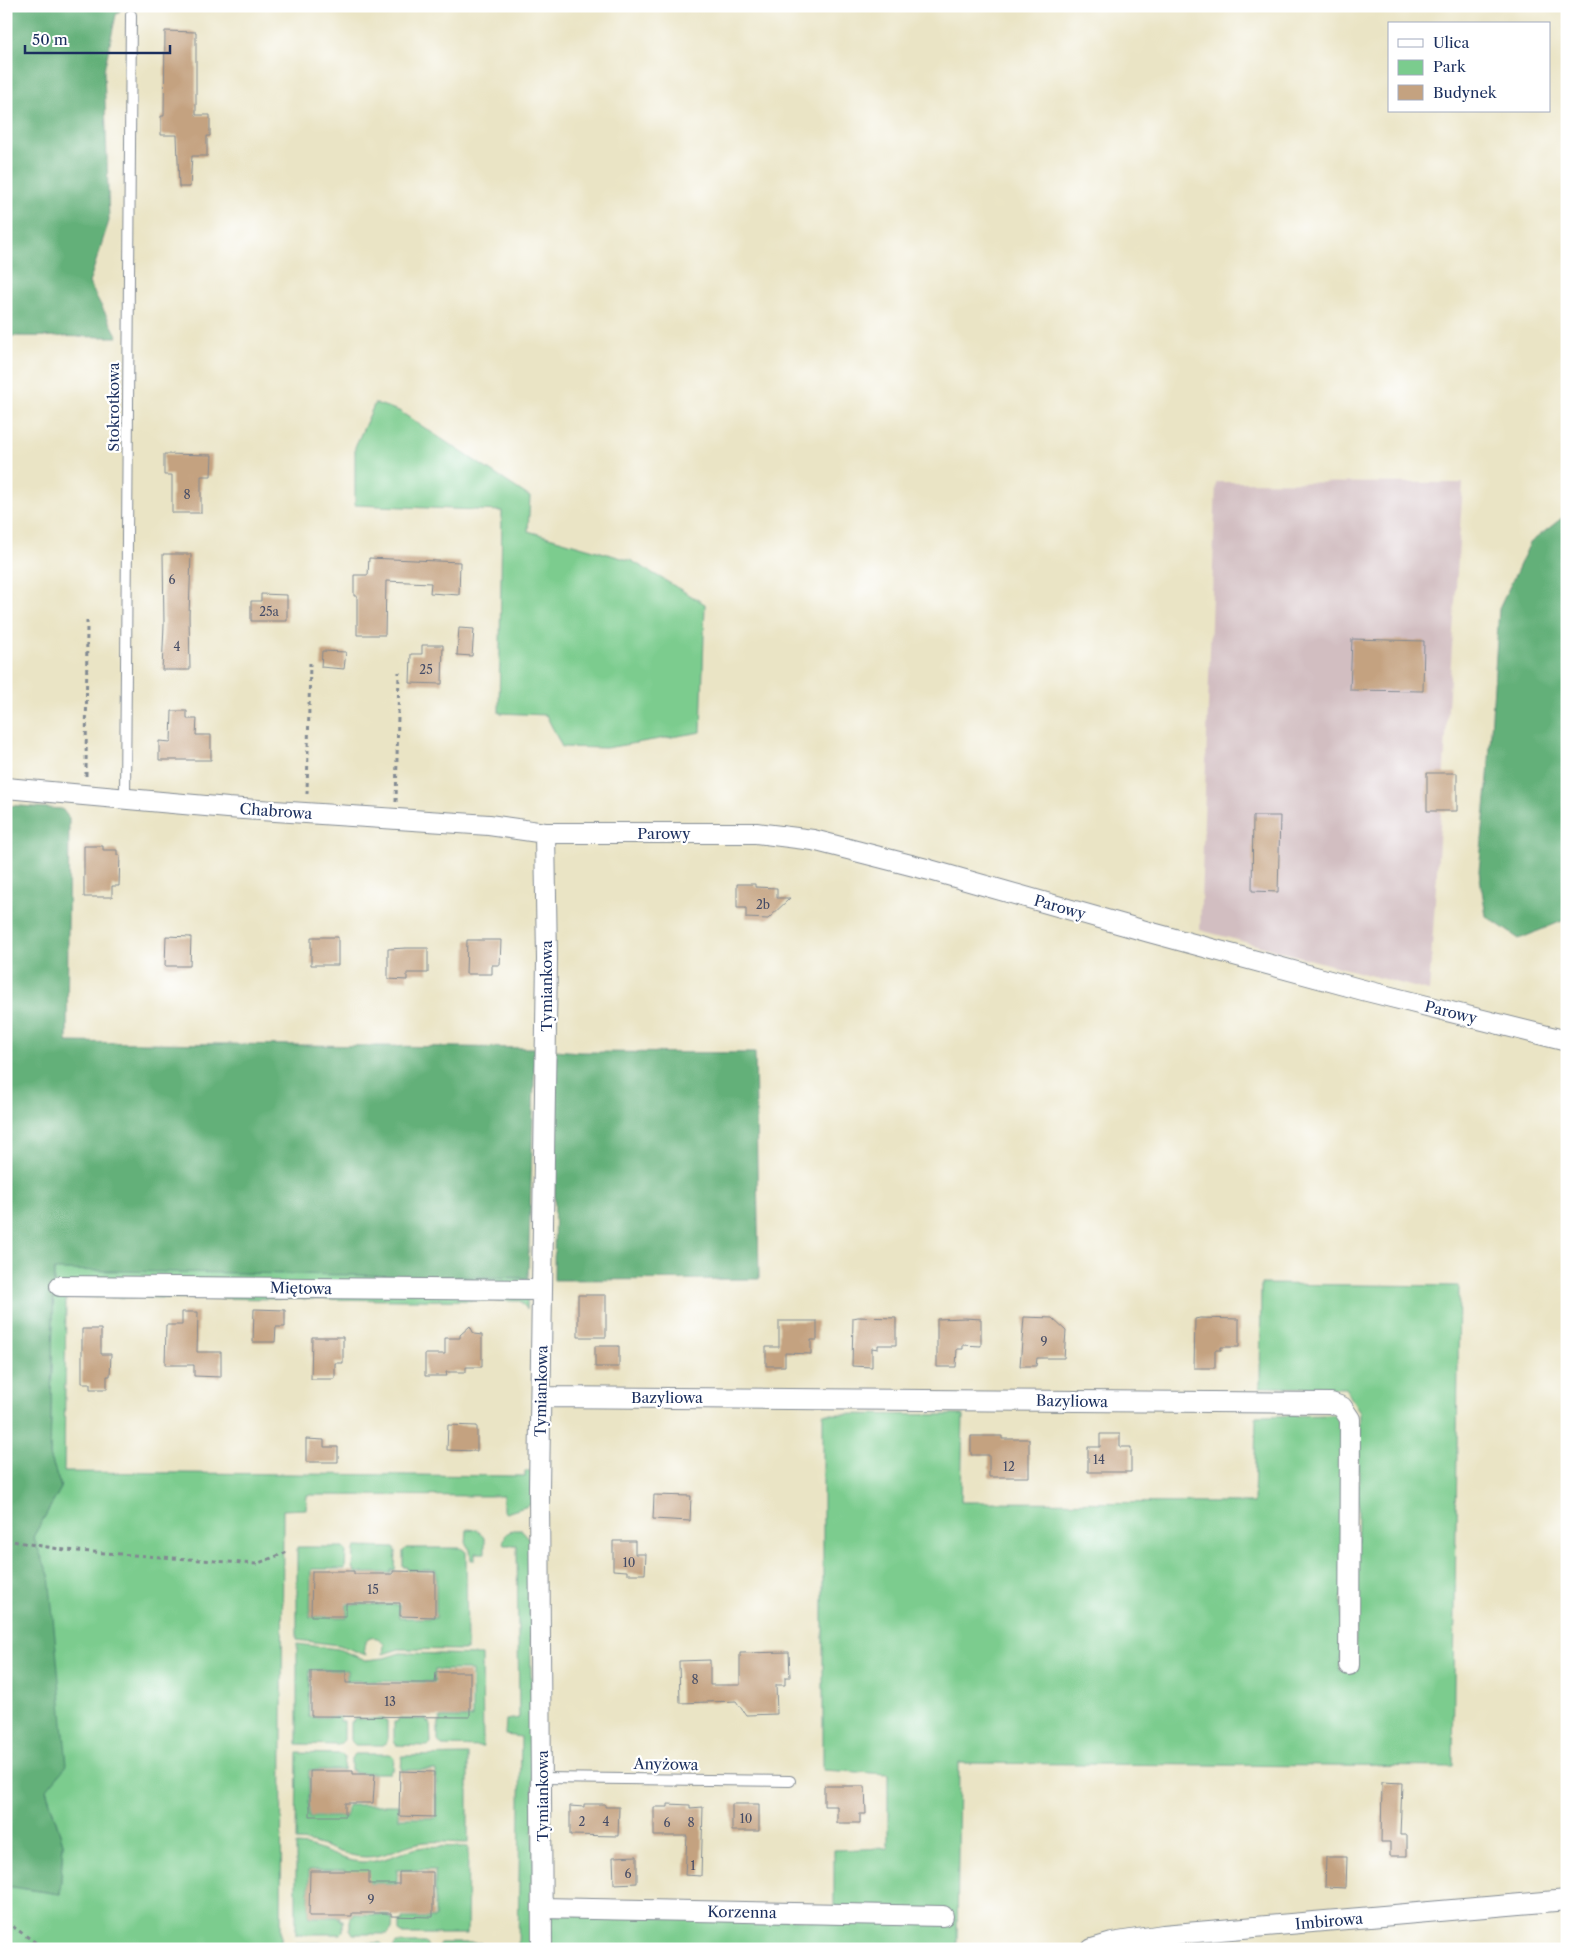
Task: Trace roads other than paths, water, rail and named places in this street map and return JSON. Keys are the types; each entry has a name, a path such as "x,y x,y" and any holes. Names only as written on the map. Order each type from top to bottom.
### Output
{"street":[{"name":"Chabrowa","path":"6,788 228,808 490,825 545,833"},
{"name":"Parowy","path":"545,833 756,833 813,840 930,870 1363,990 1567,1041"},
{"name":"Tymiankowa","path":"542,1949 539,1520 547,959 545,833"},
{"name":"Miętowa","path":"60,1286 542,1290"},
{"name":"Bazyliowa","path":"540,1396 1331,1403 1342,1407 1350,1419 1350,1665"},
{"name":"Imbirowa","path":"1092,1949 1112,1942 1163,1935 1567,1900"},
{"name":"Korzenna","path":"542,1908 943,1916"}],"lane":[{"name":"Stokrotkowa","path":"125,798 131,16"},
{"name":"Anyżowa","path":"542,1778 790,1781"}]}
